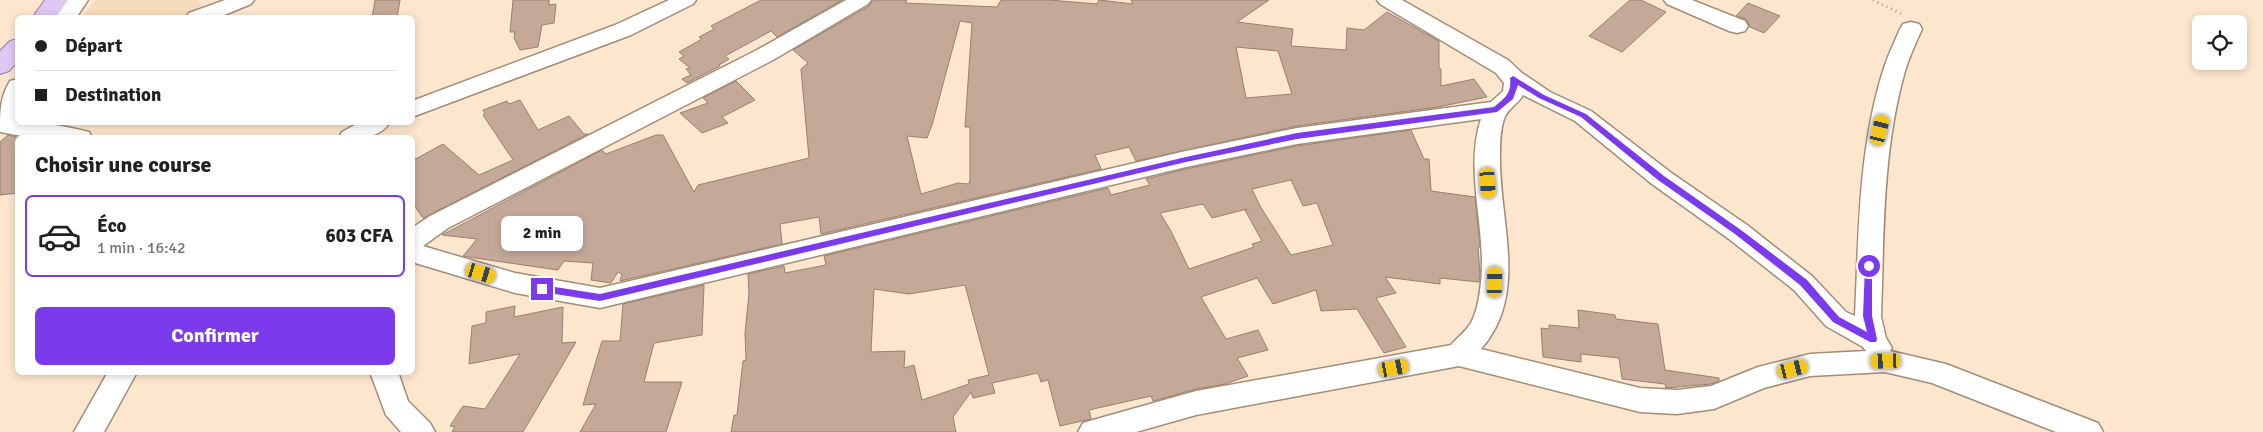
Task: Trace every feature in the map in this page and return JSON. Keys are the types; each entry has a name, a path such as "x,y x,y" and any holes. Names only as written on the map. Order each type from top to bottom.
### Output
{"main road":[{"path":"44,15 57,0"},
{"path":"0,66 15,49"}],"street":[{"path":"67,15 78,0"},
{"path":"204,15 244,0"},
{"path":"415,109 624,30 686,0"},
{"path":"415,239 439,222 766,55 861,0"},
{"path":"1387,0 1506,68 1513,78 1542,97 1564,105 1591,121 1661,178 1738,232 1804,283 1836,319 1879,350 2088,432"},
{"path":"1674,0 1737,26"},
{"path":"1879,350 1868,316 1869,249 1873,187 1880,130 1894,70 1911,29"},
{"path":"1459,355 1485,323 1495,282 1495,248 1489,202 1488,146 1491,121 1497,109 1510,98 1515,88 1513,78"},
{"path":"15,90 3,124 64,135"},
{"path":"415,253 515,283 600,298 1186,160 1297,136 1497,109"},
{"path":"355,135 374,125"},
{"path":"1093,432 1196,403 1459,355 1640,400 1677,402 1714,396 1758,378 1879,350"},
{"path":"89,432 121,375"},
{"path":"385,375 396,407 420,432"}],"path":[{"path":"1874,0 1902,14 1911,29"}],"shaded area":[{"path":"96,0 199,0 205,13 200,15 84,15"}],"building":[{"path":"375,0 400,0 398,15 372,15"},
{"path":"513,0 549,0 549,5 556,4 554,23 542,25 538,47 520,50 514,38 515,32 510,32"},
{"path":"761,0 842,0 777,37 771,31 725,56 729,59 720,66 687,83 682,79 691,75 686,69 690,68 679,59 684,56 679,52 702,39 699,37 714,29 711,26"},
{"path":"873,0 907,0 905,3 997,7 1001,0 1049,0 1097,4 1099,0 1133,4 1131,0 1269,0 1237,22 1293,29 1291,46 1346,50 1347,28 1364,30 1387,12 1439,41 1441,86 1474,79 1487,97 1438,107 1297,126 1136,161 1129,147 1095,155 1101,169 821,234 819,217 780,224 782,244 620,281 622,274 618,272 611,283 591,280 593,263 564,261 558,270 463,256 477,239 442,235 602,150 606,154 656,135 663,135 694,192 698,185 809,158 801,69 808,63 793,50 869,6","holes":["960,21 972,23 965,127 970,127 970,180 969,184 958,183 921,194 907,136 927,138","1236,47 1278,51 1292,94 1246,98"]},
{"path":"1630,0 1641,0 1666,12 1622,52 1589,36"},
{"path":"1748,3 1780,16 1764,33 1750,27 1746,19 1736,16"},
{"path":"736,81 755,100 722,117 728,123 702,133 680,113 708,103 703,98"},
{"path":"520,100 538,130 569,116 584,134 588,134 423,218 415,206 415,159 443,144 479,175 513,160 483,115 485,114 483,110 507,101 509,104"},
{"path":"1411,130 1424,159 1429,159 1431,191 1475,197 1480,247 1478,247 1479,282 1440,278 1440,284 1385,277 1396,293 1376,298 1406,347 1384,353 1357,309 1321,311 1316,290 1273,304 1257,278 1201,297 1226,339 1258,330 1268,350 1237,358 1248,376 1225,384 1196,389 1153,401 1151,396 1089,410 1091,419 1060,426 1048,380 1041,382 1038,373 992,383 995,393 973,398 971,392 953,417 956,432 731,432 734,415 737,415 743,361 746,360 745,333 749,293 748,274 784,266 785,273 826,265 824,256 1108,188 1111,195 1150,185 1146,179 1297,146","holes":["1291,180 1303,206 1317,203 1333,245 1291,255 1260,206 1252,189","1203,204 1212,218 1247,209 1245,210 1262,241 1252,244 1254,247 1189,269 1160,213","965,285 989,375 968,380 969,384 922,400 914,365 904,368 905,351 871,352 874,289 909,294"]},
{"path":"8,135 15,137 15,193 0,195 0,142"},
{"path":"704,285 702,335 654,343 644,382 682,382 666,432 580,432 596,404 583,405 602,341 620,341 623,304"},
{"path":"515,306 514,317 563,307 562,343 576,342 523,432 452,432 455,427 450,426 463,406 485,409 520,354 469,364 472,326 486,323 486,312"},
{"path":"1578,310 1615,315 1616,319 1658,324 1665,370 1719,378 1719,381 1711,384 1666,388 1665,384 1622,379 1619,358 1581,354 1581,362 1543,357 1541,328 1549,329 1549,325 1579,328"}],"route":[{"path":"542,289 600,298 1186,160 1297,136 1497,109 1510,98 1515,88 1513,78 1542,97 1564,105 1583,116 1661,178 1704,210 1738,232 1804,283 1836,319 1873,339 1868,316 1869,266"}]}
